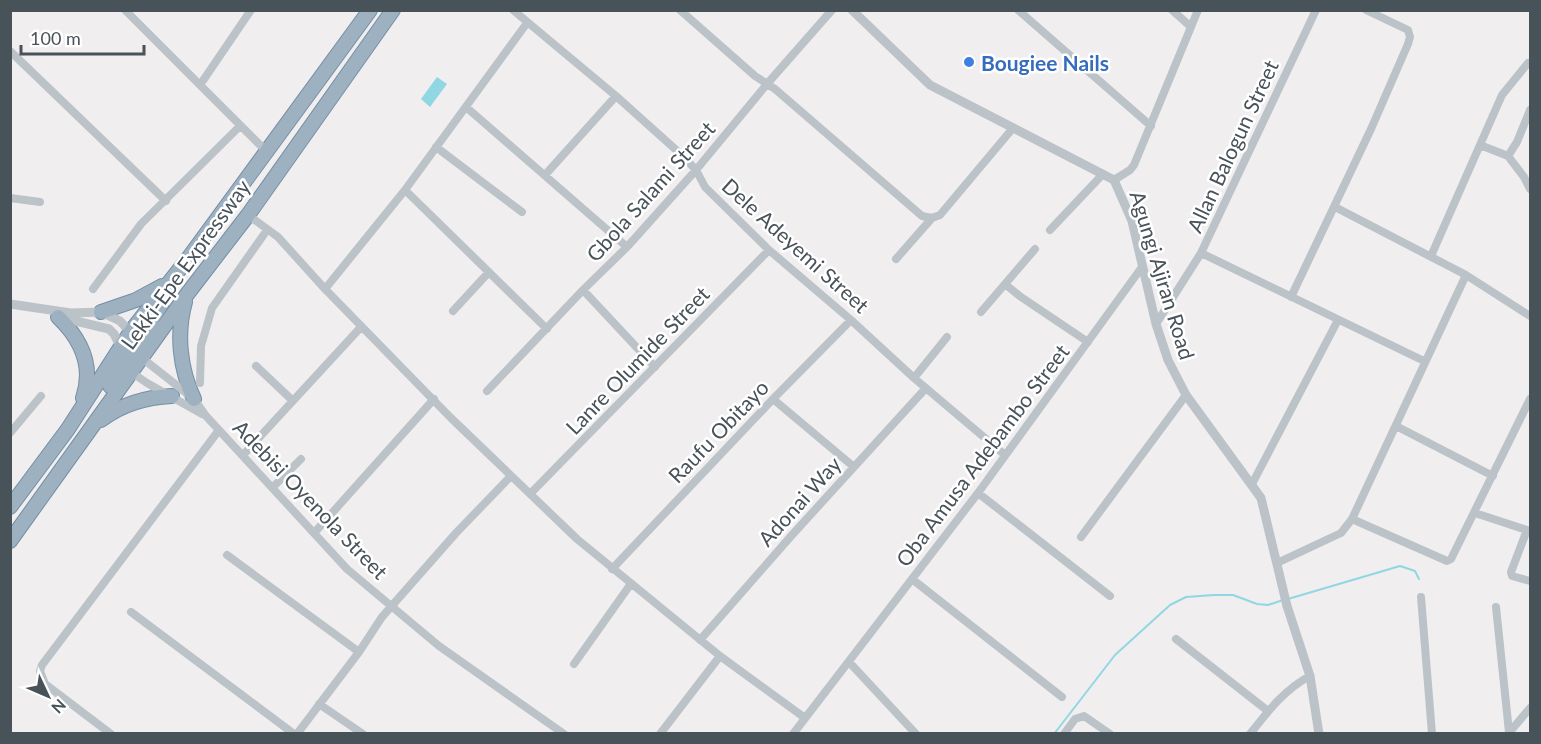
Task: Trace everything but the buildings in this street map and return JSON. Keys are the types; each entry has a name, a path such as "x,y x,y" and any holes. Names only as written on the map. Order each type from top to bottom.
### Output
{"highway":[{"name":"Lekki-Epe Expressway","path":"131,331 190,256 370,10"},
{"name":"Lekki-Epe Expressway","path":"10,541 131,372 141,352 248,215 393,10"},
{"path":"141,352 154,314 217,229 222,213"},
{"path":"101,312 135,300 159,288 168,282 190,256"},
{"path":"188,293 181,316 181,356 187,385 194,399"},
{"path":"58,317 77,338 86,360 87,386 82,403 68,429"},
{"path":"19,529 29,505 120,371 122,352 131,331"},
{"name":"Lekki-Epe Expressway","path":"10,507 122,352"},
{"path":"85,436 115,410 131,403 172,396"}],"street":[{"path":"125,10 267,152"},
{"path":"200,85 251,10"},
{"name":"Dele Adeyemi Street","path":"513,10 616,96 696,170 705,187 769,250 1005,455"},
{"path":"680,10 755,76 775,88 922,216 932,218"},
{"name":"Gbola Salami Street","path":"488,391 627,247 696,170 832,10"},
{"name":"Agungi Ajiran Road","path":"852,10 930,85 1114,180 1132,221 1156,324 1168,360 1186,395 1261,498 1287,606 1310,676 1319,734"},
{"path":"1018,10 1151,126"},
{"path":"1172,10 1190,26"},
{"path":"1114,180 1130,170 1151,126 1198,10"},
{"name":"Allan Balogun Street","path":"1156,324 1201,253 1316,10"},
{"path":"1291,297 1335,207 1410,37 1408,30 1366,10"},
{"path":"325,290 405,190 527,23"},
{"path":"10,51 166,201"},
{"path":"1431,256 1502,94 1528,63"},
{"path":"545,175 616,96"},
{"path":"465,107 627,247"},
{"path":"1508,156 1517,142 1530,110"},
{"path":"93,289 130,236 240,126"},
{"path":"896,259 932,218 940,214 1013,128"},
{"path":"1480,146 1508,156 1530,189"},
{"path":"436,147 522,212"},
{"path":"1050,230 1102,174"},
{"path":"405,190 547,329"},
{"path":"10,198 40,202"},
{"path":"1335,207 1466,275 1530,316"},
{"path":"248,215 278,237 361,327 577,539 630,585 720,656 805,718"},
{"path":"200,383 201,346 212,308 267,230"},
{"path":"981,312 1035,249"},
{"name":"Lanre Olumide Street","path":"530,494 769,250"},
{"path":"1201,253 1424,362"},
{"name":"Oba Amusa Adebambo Street","path":"793,734 978,493 1142,267"},
{"path":"453,311 489,273"},
{"path":"1277,563 1341,533 1352,519 1466,275"},
{"path":"1006,285 1088,342"},
{"path":"583,290 655,367"},
{"path":"10,304 71,313 101,312 113,316 131,331 141,352 194,399 206,416"},
{"path":"31,307 58,317 109,329 114,334 131,372 206,416"},
{"name":"Raufu Obitayo","path":"612,569 851,320"},
{"path":"1252,483 1338,320"},
{"path":"243,454 361,327"},
{"path":"914,378 947,337"},
{"path":"256,366 292,400"},
{"name":"Adonai Way","path":"700,640 926,388"},
{"path":"1081,537 1186,395"},
{"path":"10,433 41,396"},
{"path":"315,532 434,399"},
{"path":"773,399 854,467"},
{"path":"1352,519 1449,561 1530,403"},
{"name":"Adebisi Oyenola Street","path":"206,416 347,569 439,646 564,734"},
{"path":"1396,426 1493,476"},
{"path":"111,734 45,684 40,671 62,638 219,430"},
{"path":"273,487 301,459"},
{"path":"131,612 295,734 359,652 391,606 511,476"},
{"path":"978,493 1110,596"},
{"path":"1475,513 1529,530 1511,572 1512,576 1530,581"},
{"path":"227,555 359,652"},
{"path":"912,579 1062,697"},
{"path":"573,664 630,585"},
{"path":"1421,597 1432,734"},
{"path":"1496,607 1509,733"},
{"path":"1176,639 1268,711"},
{"path":"660,734 720,656"},
{"path":"849,662 916,734"},
{"path":"1250,734 1294,684 1310,676"},
{"path":"319,704 363,734"},
{"path":"1509,733 1530,708"},
{"path":"1064,734 1075,719 1084,717 1110,734"}],"water":[{"path":"437,77 447,84 430,107 421,99"}],"waterway":[{"path":"1288,599 1400,566 1415,571 1419,579"},
{"path":"1054,734 1115,655 1170,605 1186,597 1214,595 1233,595 1257,604 1268,605 1283,600"}],"place":[{"name":"Bougiee Nails","path":"969,62"}]}
